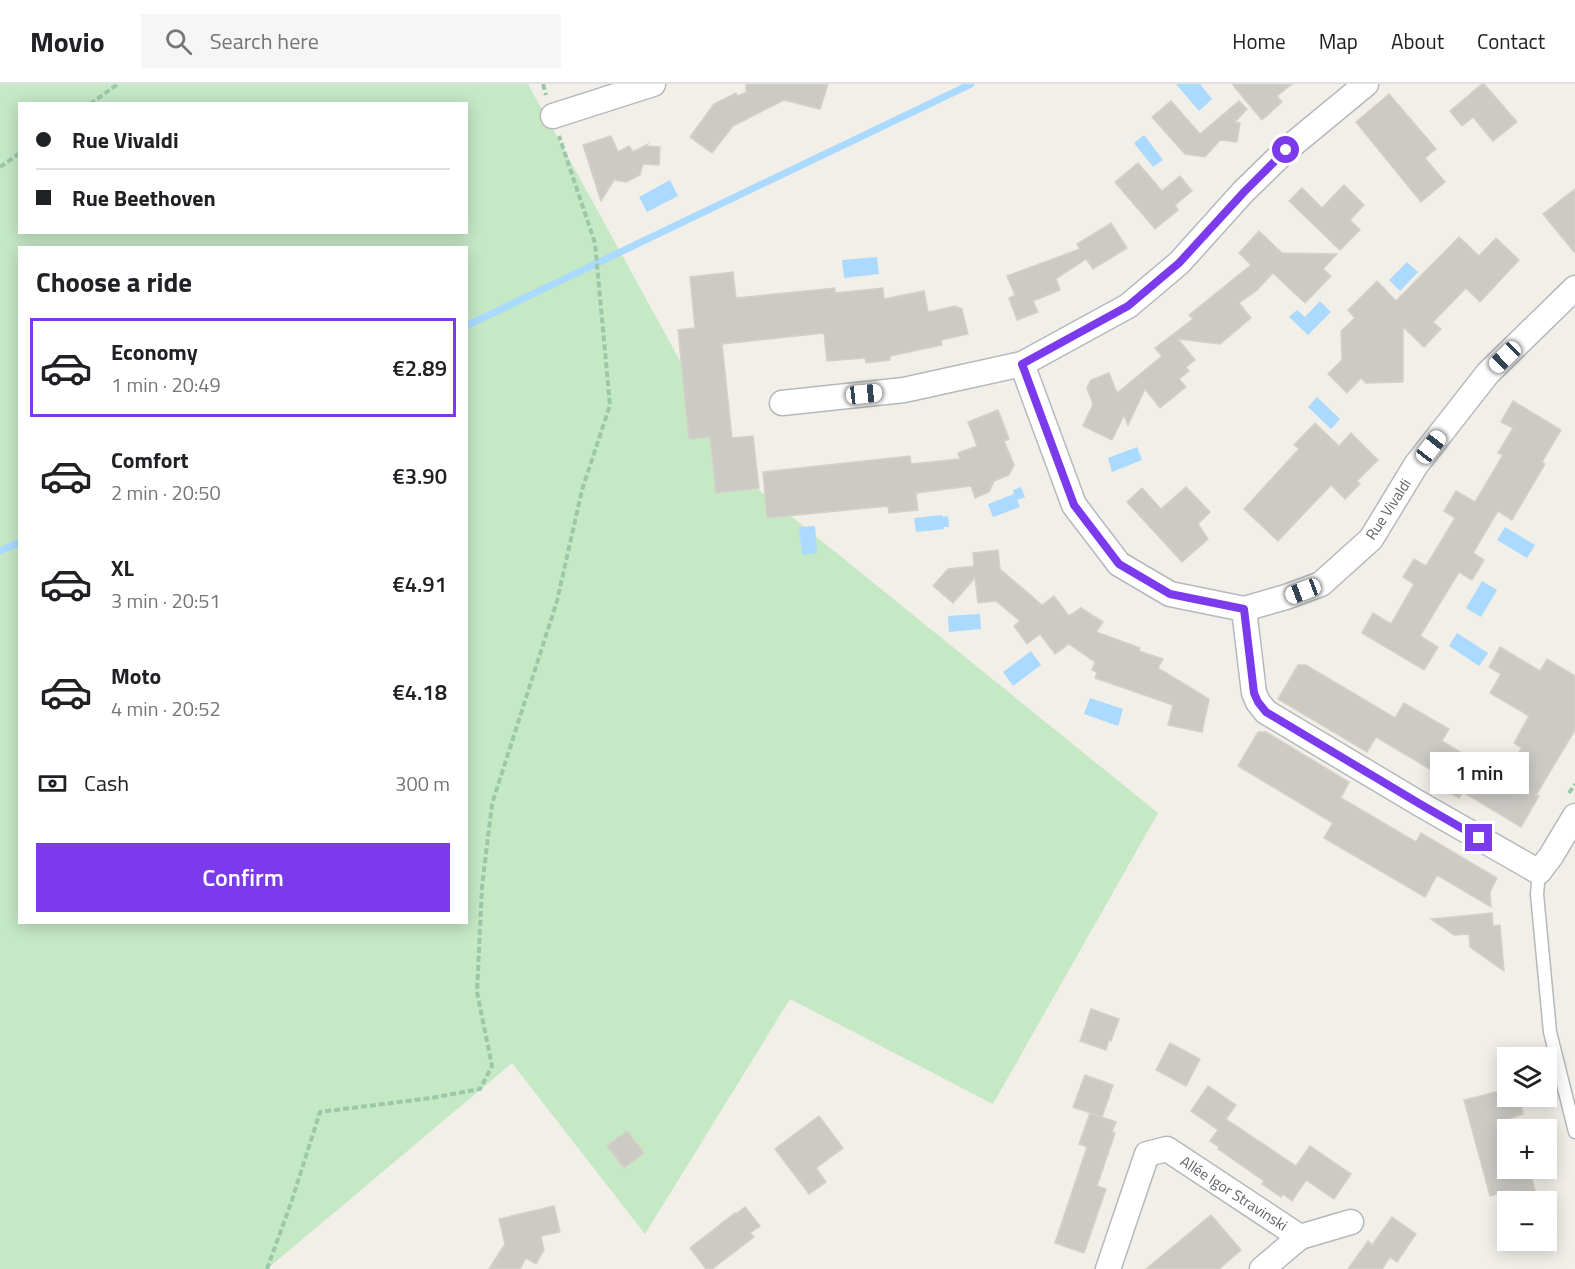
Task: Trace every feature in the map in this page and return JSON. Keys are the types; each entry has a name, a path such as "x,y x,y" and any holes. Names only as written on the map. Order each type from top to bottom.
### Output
{"street":[{"path":"553,116 653,84"},
{"path":"782,402 904,390 1022,364 1128,306 1179,263 1286,150 1366,84"},
{"name":"Rue Vivaldi","path":"1022,364 1074,505 1119,564 1170,594 1244,609 1320,584 1371,539 1416,465 1488,373 1575,288"},
{"path":"1244,609 1254,693 1266,712 1539,872 1575,816"},
{"name":"Allée Igor Stravinski","path":"1108,1269 1147,1154 1167,1149 1300,1237"},
{"name":"Allée Igor Stravinski","path":"1262,1269 1300,1237 1351,1222"}],"lane":[{"path":"1539,872 1537,894 1550,1032 1575,1132"}],"path":[{"path":"93,102 118,84"},
{"path":"267,1269 320,1112 431,1098 480,1089 492,1066 477,992 482,887 492,804 557,601 582,490 610,405 594,243 543,84"},
{"path":"0,167 18,154"}],"green space":[{"path":"0,84 528,84 745,479 1158,813 993,1104 790,999 645,1234 512,1063 267,1269 0,1269"}],"water":[{"path":"1176,84 1200,84 1212,99 1199,111"},
{"path":"1144,135 1163,160 1153,167 1134,143"},
{"path":"670,180 678,196 647,212 639,197"},
{"path":"877,257 879,274 844,278 842,260"},
{"path":"1407,262 1418,272 1400,291 1389,280"},
{"path":"1320,301 1331,312 1308,335 1289,317 1297,310 1305,317"},
{"path":"1317,397 1340,419 1331,429 1308,407"},
{"path":"1137,447 1142,460 1112,472 1108,458"},
{"path":"1021,487 1025,497 1017,500 1020,507 993,517 988,504 1014,494 1013,490"},
{"path":"942,515 943,517 948,516 949,527 916,532 914,518"},
{"path":"815,526 817,553 802,555 799,527"},
{"path":"1505,527 1535,545 1527,558 1497,540"},
{"path":"1482,581 1497,590 1481,617 1466,608"},
{"path":"980,614 981,629 949,632 948,616"},
{"path":"1457,633 1488,653 1479,666 1449,646"},
{"path":"1031,651 1041,665 1013,686 1003,672"},
{"path":"1090,698 1123,709 1118,726 1084,714"}],"building":[{"path":"746,84 828,84 820,109 784,100 733,126 712,153 690,137 714,104 736,93 737,96 747,92"},
{"path":"1232,84 1292,84 1277,96 1282,102 1262,120"},
{"path":"1482,84 1517,122 1493,141 1473,117 1462,126 1450,111"},
{"path":"1389,94 1436,149 1425,158 1445,182 1421,202 1356,122"},
{"path":"1171,101 1200,134 1239,101 1247,109 1235,122 1240,123 1237,142 1220,140 1205,157 1185,154 1152,117"},
{"path":"611,136 618,152 629,146 633,152 648,144 647,146 660,147 659,165 643,164 640,175 626,182 614,180 601,201 583,145"},
{"path":"1138,163 1162,191 1180,176 1192,191 1175,205 1178,210 1155,229 1115,182"},
{"path":"1344,185 1364,205 1350,220 1360,230 1340,250 1289,201 1302,188 1322,208"},
{"path":"1575,189 1575,253 1543,214"},
{"path":"1111,223 1127,248 1093,269 1086,259 1056,279 1060,290 1033,301 1038,312 1017,320 1009,298 1015,295 1007,276 1080,249 1077,244"},
{"path":"1259,231 1282,253 1337,254 1323,269 1331,276 1305,303 1273,273 1256,291 1239,303 1251,318 1220,344 1178,339 1195,360 1186,367 1189,371 1179,379 1186,387 1160,408 1145,389 1128,425 1124,415 1112,440 1083,426 1093,404 1087,388 1091,380 1109,373 1117,393 1162,356 1155,348 1193,319 1189,315 1251,265 1239,253"},
{"path":"1459,237 1479,256 1496,238 1519,260 1480,302 1466,288 1433,322 1441,329 1424,347 1403,327 1403,382 1366,383 1361,378 1347,393 1328,374 1342,360 1341,331 1355,318 1348,310 1377,281 1396,301"},
{"path":"733,272 736,298 835,288 835,293 883,288 884,299 924,291 928,312 955,306 962,309 968,334 941,340 942,345 890,356 890,360 866,363 865,358 827,361 824,333 722,344 732,438 753,436 759,488 716,493 710,437 689,439 678,330 695,328 690,277"},
{"path":"1513,401 1561,430 1542,462 1545,464 1512,520 1498,511 1473,553 1484,560 1472,580 1459,572 1420,636 1438,647 1424,670 1362,633 1373,613 1391,624 1414,584 1403,577 1414,559 1426,566 1455,518 1444,511 1456,491 1475,502 1503,455 1498,453 1513,428 1501,422"},
{"path":"998,410 1009,439 1004,441 1014,465 1009,475 994,481 989,492 975,498 971,486 916,493 918,510 889,513 888,506 767,518 763,472 910,456 911,464 960,459 958,453 977,446 968,422"},
{"path":"1315,423 1339,446 1351,433 1378,460 1357,481 1360,484 1345,499 1331,485 1278,541 1244,509 1299,449 1294,445"},
{"path":"1186,487 1210,512 1198,524 1208,539 1182,562 1127,502 1142,488 1161,509"},
{"path":"998,550 1000,569 1042,605 1054,596 1069,616 1081,608 1103,622 1096,632 1163,659 1158,668 1209,699 1202,732 1168,725 1173,705 1095,678 1097,672 1092,670 1095,662 1069,644 1055,654 1040,634 1027,644 1014,626 1020,621 996,601 978,603 975,578 953,603 933,586 948,569 974,566 973,553"},
{"path":"1500,647 1540,671 1547,659 1575,676 1575,730 1536,795 1539,796 1521,827 1463,792 1459,798 1440,787 1445,778 1376,737 1367,752 1278,699 1298,665 1306,665 1395,718 1404,703 1449,729 1442,741 1501,777 1522,748 1514,743 1529,716 1490,693 1501,674 1489,667"},
{"path":"1258,732 1266,732 1349,782 1341,798 1416,842 1421,833 1497,878 1490,892 1491,907 1437,875 1425,897 1324,838 1333,823 1238,766"},
{"path":"1492,913 1493,926 1500,925 1504,971 1470,947 1469,934 1454,935 1431,919"},
{"path":"1091,1009 1119,1019 1106,1050 1080,1041"},
{"path":"1170,1043 1200,1059 1186,1086 1156,1070"},
{"path":"1085,1075 1113,1085 1102,1117 1073,1107"},
{"path":"1208,1086 1236,1105 1226,1119 1296,1166 1310,1146 1351,1174 1334,1199 1306,1180 1292,1201 1283,1194 1281,1197 1262,1184 1264,1181 1218,1149 1219,1147 1210,1141 1218,1130 1191,1111"},
{"path":"1497,1092 1497,1107 1521,1107 1523,1114 1508,1119 1497,1119 1497,1179 1532,1179 1535,1191 1497,1191 1497,1194 1490,1196 1464,1100"},
{"path":"1090,1113 1116,1122 1112,1132 1115,1133 1097,1186 1106,1189 1084,1253 1055,1243 1087,1147 1079,1144"},
{"path":"819,1116 843,1148 816,1168 826,1182 809,1194 775,1149"},
{"path":"627,1131 644,1153 624,1168 607,1146"},
{"path":"554,1206 560,1232 541,1236 544,1250 536,1264 526,1258 520,1269 489,1269 505,1244 499,1219"},
{"path":"745,1207 760,1226 750,1233 754,1237 712,1269 706,1269 690,1248"},
{"path":"1211,1215 1241,1250 1219,1269 1146,1269"},
{"path":"1392,1217 1416,1234 1397,1262 1390,1257 1382,1269 1348,1269 1368,1241 1372,1245"}],"waterway":[{"path":"468,325 971,84"},
{"path":"0,551 18,543"}],"route":[{"path":"1286,150 1179,263 1128,306 1022,364 1074,505 1119,564 1170,594 1244,609 1254,693 1266,712 1479,838"}]}
